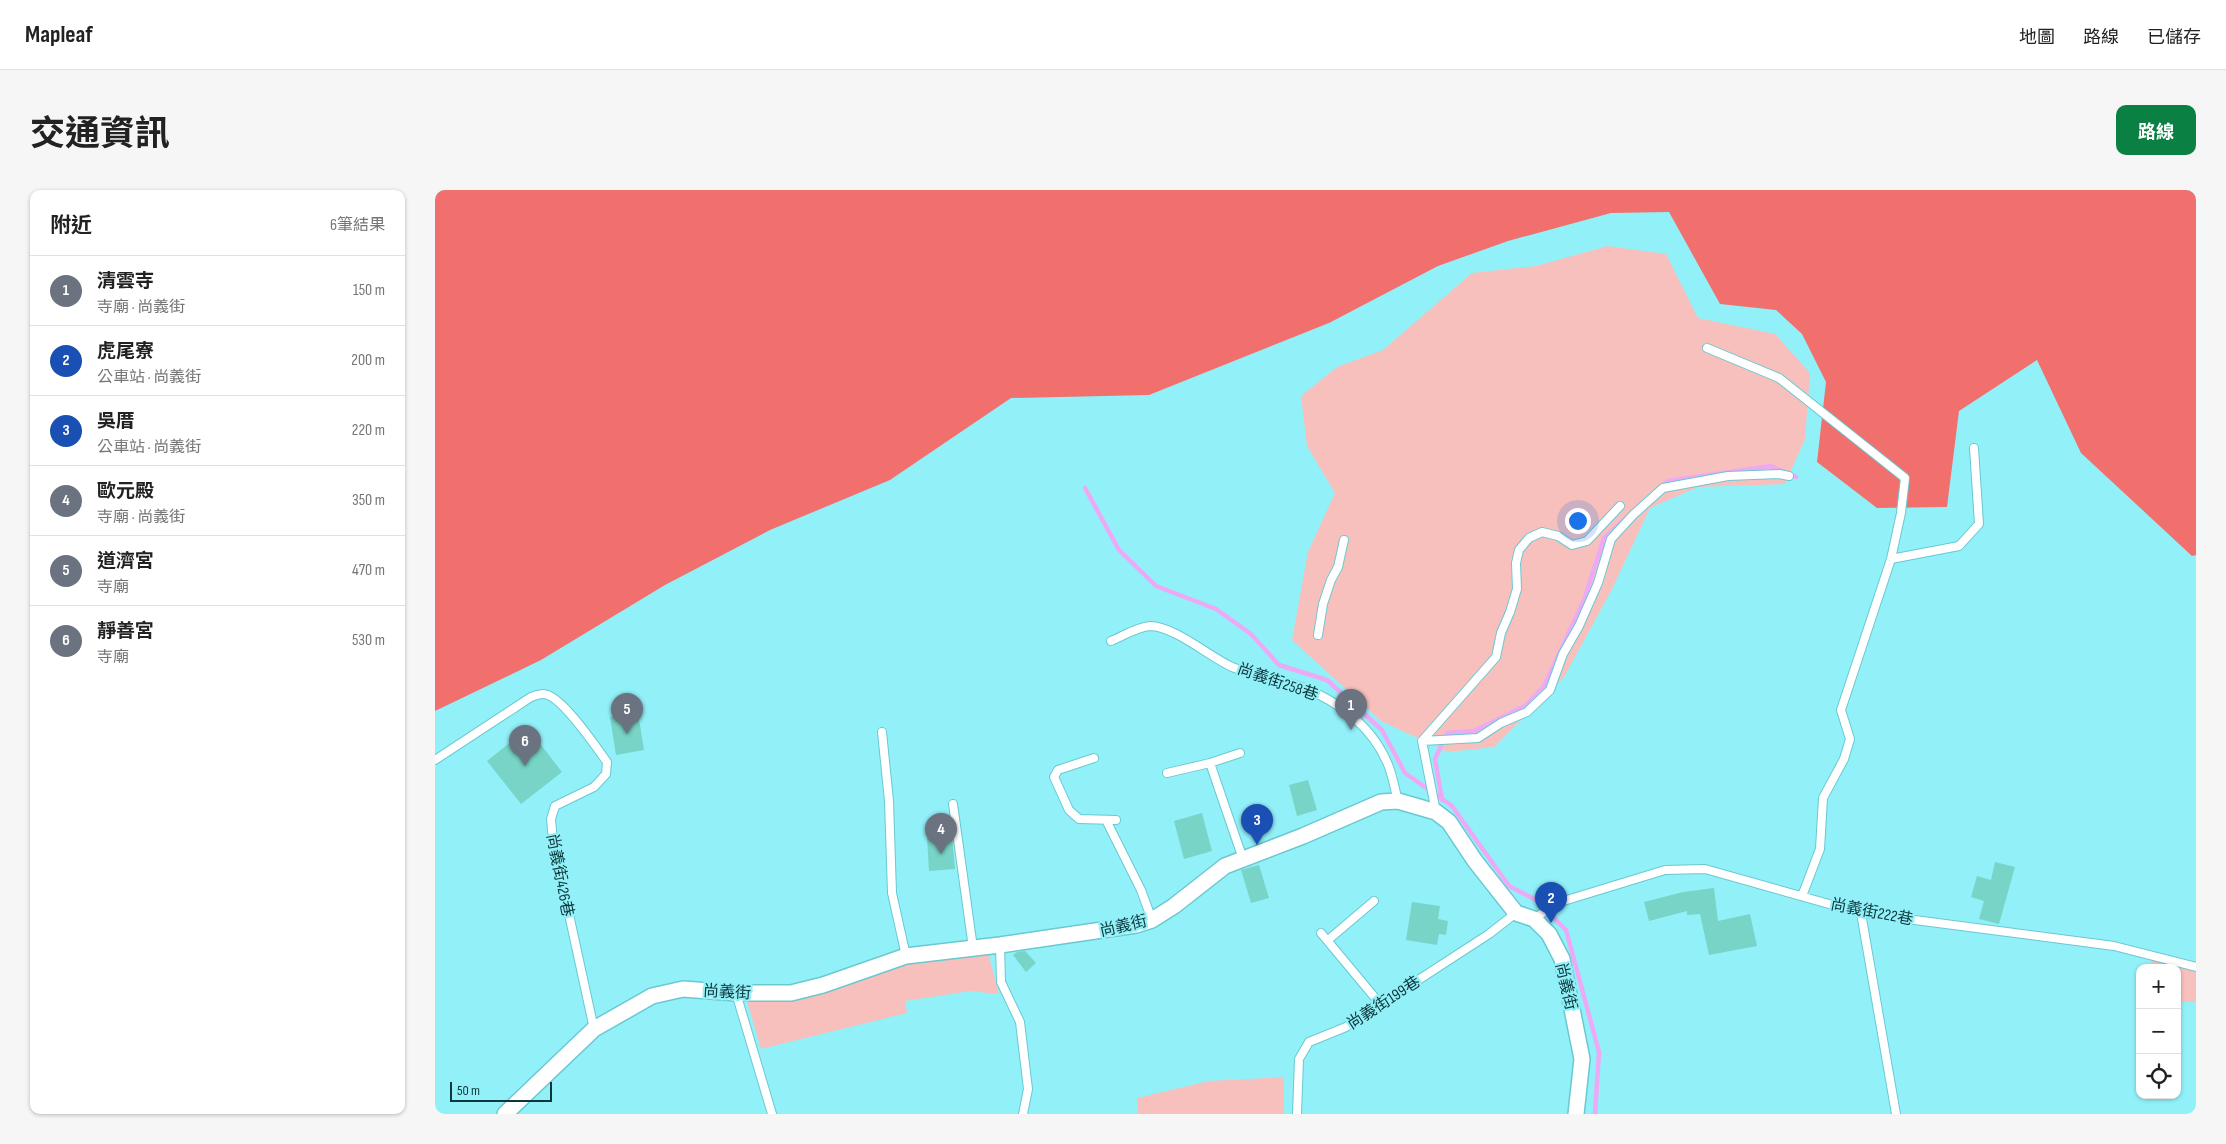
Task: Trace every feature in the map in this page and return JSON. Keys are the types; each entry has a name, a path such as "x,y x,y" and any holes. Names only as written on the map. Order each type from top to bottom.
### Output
{"street":[{"name":"尚義街","path":"505,1114 594,1029 652,996 683,989 736,993 791,993 823,985 906,956 1000,946 1117,929 1151,920 1174,906 1225,866 1381,802 1398,801 1435,808 1449,822 1475,861 1516,913 1534,919 1549,934 1562,959 1582,1058 1575,1114"}],"lane":[{"path":"1707,348 1779,378 1905,478 1901,513 1891,559 1841,710 1850,739 1844,759 1823,798 1820,849 1802,896"},
{"path":"1891,559 1959,546 1979,524 1974,448"},
{"path":"1422,741 1478,738 1501,722 1527,712 1550,690 1563,654 1579,626 1598,583 1611,539 1633,515 1663,488 1729,476 1779,474 1789,476"},
{"path":"1422,741 1495,657 1501,633 1517,589 1516,563 1519,550 1529,538 1543,532 1558,536 1572,544 1587,542 1620,506"},
{"path":"1318,635 1323,604 1331,580 1338,567 1343,540"},
{"name":"尚義街258巷","path":"1111,641 1151,626 1186,640 1232,666 1301,687 1333,701 1358,720 1378,744 1389,767 1398,801"},
{"name":"尚義街426巷","path":"435,760 531,697 543,693 552,696 566,709 607,762 606,774 594,786 555,806 551,819 553,841 594,1029"},
{"path":"882,732 889,801 892,893 906,956"},
{"path":"1422,741 1435,808"},
{"path":"1167,774 1240,753"},
{"path":"1094,758 1058,770 1054,777 1069,810 1079,820 1116,820"},
{"path":"1210,763 1243,859"},
{"path":"953,804 973,948"},
{"path":"1106,820 1141,890 1151,920"},
{"name":"尚義街222巷","path":"1534,919 1554,905 1665,870 1705,869 1861,912 2114,946 2196,967"},
{"path":"1327,940 1374,901"},
{"path":"1861,912 1896,1114"},
{"name":"尚義街199巷","path":"1297,1114 1299,1059 1309,1042 1346,1027 1489,934 1516,913"},
{"path":"1321,933 1381,1005"},
{"path":"1000,946 1001,982 1020,1022 1028,1089 1023,1114"},
{"path":"736,993 772,1114"}],"shaded area":[{"path":"435,190 2196,190 2196,555 2192,556 2081,453 2037,360 1959,411 1947,507 1877,508 1817,462 1826,382 1802,334 1776,310 1720,304 1669,212 1611,213 1508,241 1438,266 1329,323 1149,395 1011,398 890,480 770,530 665,585 541,660 435,711"},
{"path":"1608,246 1666,254 1698,318 1775,334 1810,373 1805,439 1785,484 1698,487 1650,508 1612,589 1564,677 1494,747 1448,752 1381,721 1292,640 1308,552 1335,493 1307,446 1301,396 1337,367 1383,350 1472,273 1536,266"},
{"path":"988,953 999,994 970,991 905,1001 907,1013 761,1049 746,998 909,961"},
{"path":"2151,959 2171,964 2152,964"},
{"path":"2181,966 2196,970 2196,1002 2181,1002"},
{"path":"1284,1077 1284,1114 1138,1114 1137,1098 1209,1081"}],"building":[{"path":"638,713 644,750 616,755 610,717"},
{"path":"528,728 562,772 521,804 487,761"},
{"path":"1308,780 1317,810 1297,816 1289,785"},
{"path":"1202,813 1212,851 1184,859 1174,821"},
{"path":"952,836 955,869 929,871 927,838"},
{"path":"1995,862 2015,867 1999,924 1979,919 1984,901 1971,897 1977,876 1991,880"},
{"path":"1259,865 1269,898 1251,903 1241,870"},
{"path":"1714,888 1718,921 1750,914 1757,946 1709,955 1700,914 1687,915 1687,911 1649,921 1644,902 1683,892"},
{"path":"1412,902 1440,906 1438,919 1448,921 1446,935 1439,934 1437,945 1406,940"},
{"path":"1025,951 1036,963 1026,972 1013,955 1017,952"}],"waterway":[{"path":"1660,487 1668,481 1771,466 1796,477"},
{"path":"1085,488 1119,550 1156,586 1216,609 1251,634 1279,665 1327,680 1382,730 1405,773 1452,806 1509,886 1536,900 1566,930 1599,1052 1595,1114"},
{"path":"1442,800 1435,759 1447,733 1474,731 1525,706 1544,686 1584,600 1604,538 1625,519"}],"place":[{"name":"清雲寺","path":"1351,730"},
{"name":"道濟宮","path":"627,734"},
{"name":"靜善宮","path":"525,766"},
{"name":"吳厝","path":"1257,845"},
{"name":"歐元殿","path":"941,854"},
{"name":"虎尾寮","path":"1551,923"}]}
